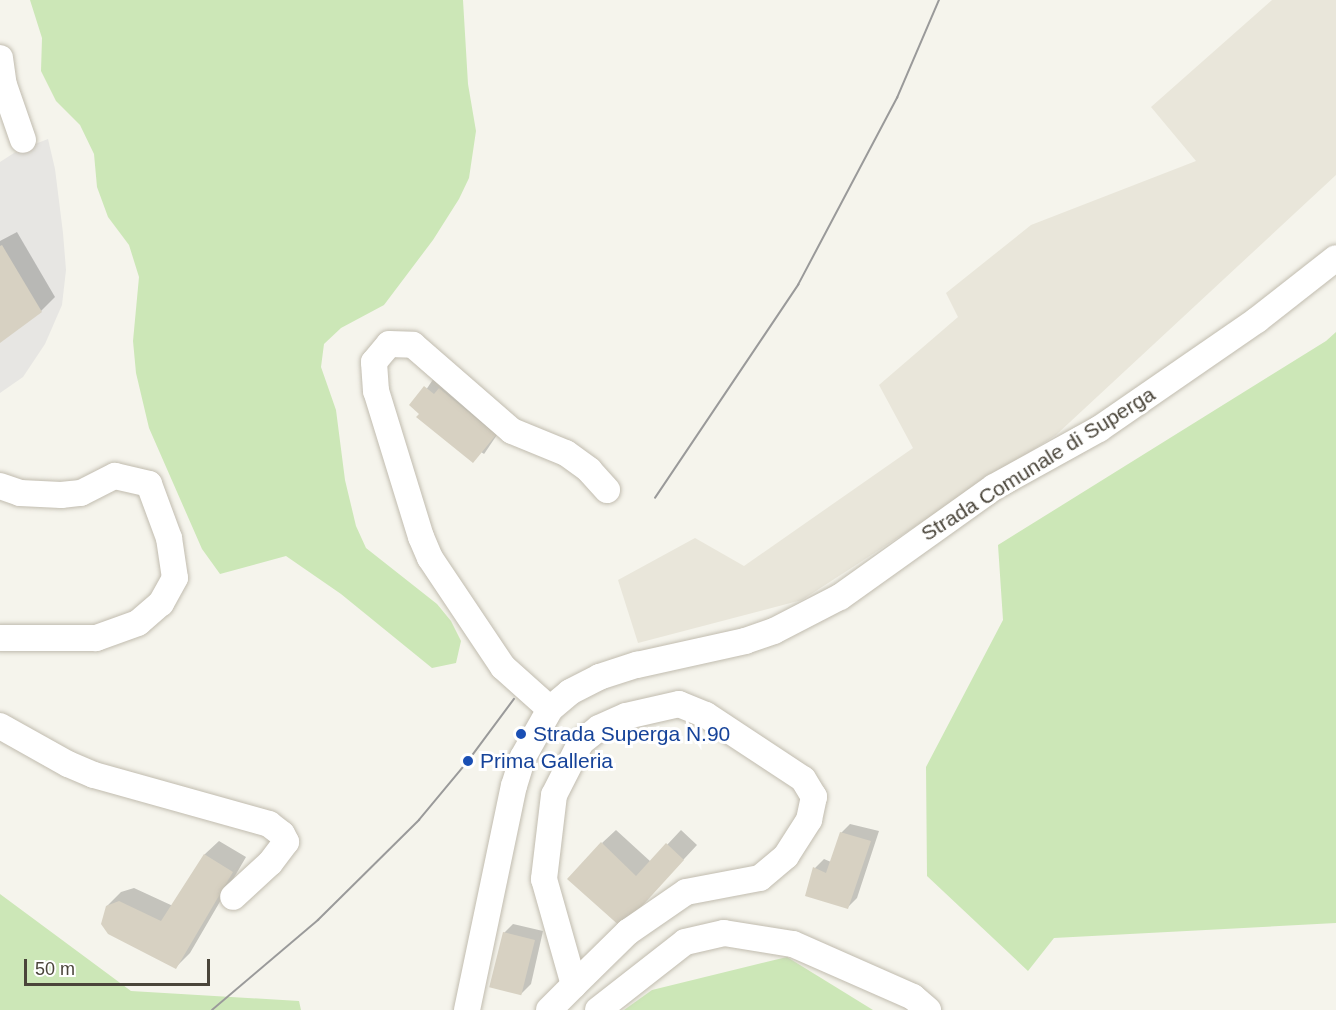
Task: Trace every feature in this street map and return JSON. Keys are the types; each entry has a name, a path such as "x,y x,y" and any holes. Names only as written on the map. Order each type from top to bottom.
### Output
{"street":[{"path":"0,58 4,85 23,140"},
{"name":"Strada Comunale di Superga","path":"467,1010 514,786 523,757 550,709 570,692 599,677 774,631 840,597 994,487 1099,429 1257,320 1336,258"},
{"path":"550,709 503,667 430,558 421,537 376,391 374,362 389,344 412,345 512,430 566,453 607,490"},
{"path":"0,486 20,493 61,495 81,493 115,476 149,484 169,538 175,578 161,603 138,623 96,639 0,638"},
{"path":"549,1010 628,932 686,892 760,878 786,856 809,820 814,797 803,779 706,715 679,704 627,716 599,728 581,742 554,795 544,879 574,985"},
{"path":"0,726 68,764 94,775 269,824 282,834 286,843 270,863 233,897"},
{"path":"598,1010 685,942 724,933 793,944 913,997 928,1010"}],"shaded area":[{"path":"1272,0 1336,0 1336,175 1056,435 802,600 638,643 618,580 695,538 744,566 913,448 879,385 958,317 946,293 1031,225 1196,161 1151,107"},
{"path":"48,139 55,169 63,233 66,270 62,305 45,344 23,377 0,393 0,162 17,151"}],"green space":[{"path":"30,0 463,0 468,84 476,131 469,178 459,199 433,240 384,305 341,328 324,344 321,367 336,410 345,480 356,526 366,548 437,604 451,621 461,641 456,663 432,668 341,594 286,556 220,574 202,549 149,428 136,373 133,341 139,277 129,245 108,217 97,187 94,154 80,125 56,101 41,71 42,38"},
{"path":"1336,332 1336,923 1054,938 1028,971 927,876 926,767 1003,620 998,545 1326,341"},
{"path":"0,894 131,991 299,1001 301,1010 0,1010"},
{"path":"787,957 873,1010 624,1010 652,990"}],"building":[{"path":"2,245 42,312 0,343 0,246"},
{"path":"424,386 434,394 439,388 496,435 473,463 416,417 419,414 409,405"},
{"path":"840,832 871,841 848,909 805,896 813,867 826,873"},
{"path":"601,842 636,876 666,843 684,860 622,928 567,879"},
{"path":"204,854 233,872 176,969 108,934 101,924 106,906 119,901 161,921"},
{"path":"503,932 535,940 521,995 489,987"}],"tram line":[{"path":"655,498 798,285 897,98 939,0"},
{"path":"212,1010 318,920 419,820 468,761 514,699"}],"place":[{"name":"Strada Superga N.90","path":"521,734"},
{"name":"Prima Galleria","path":"468,761"}]}
